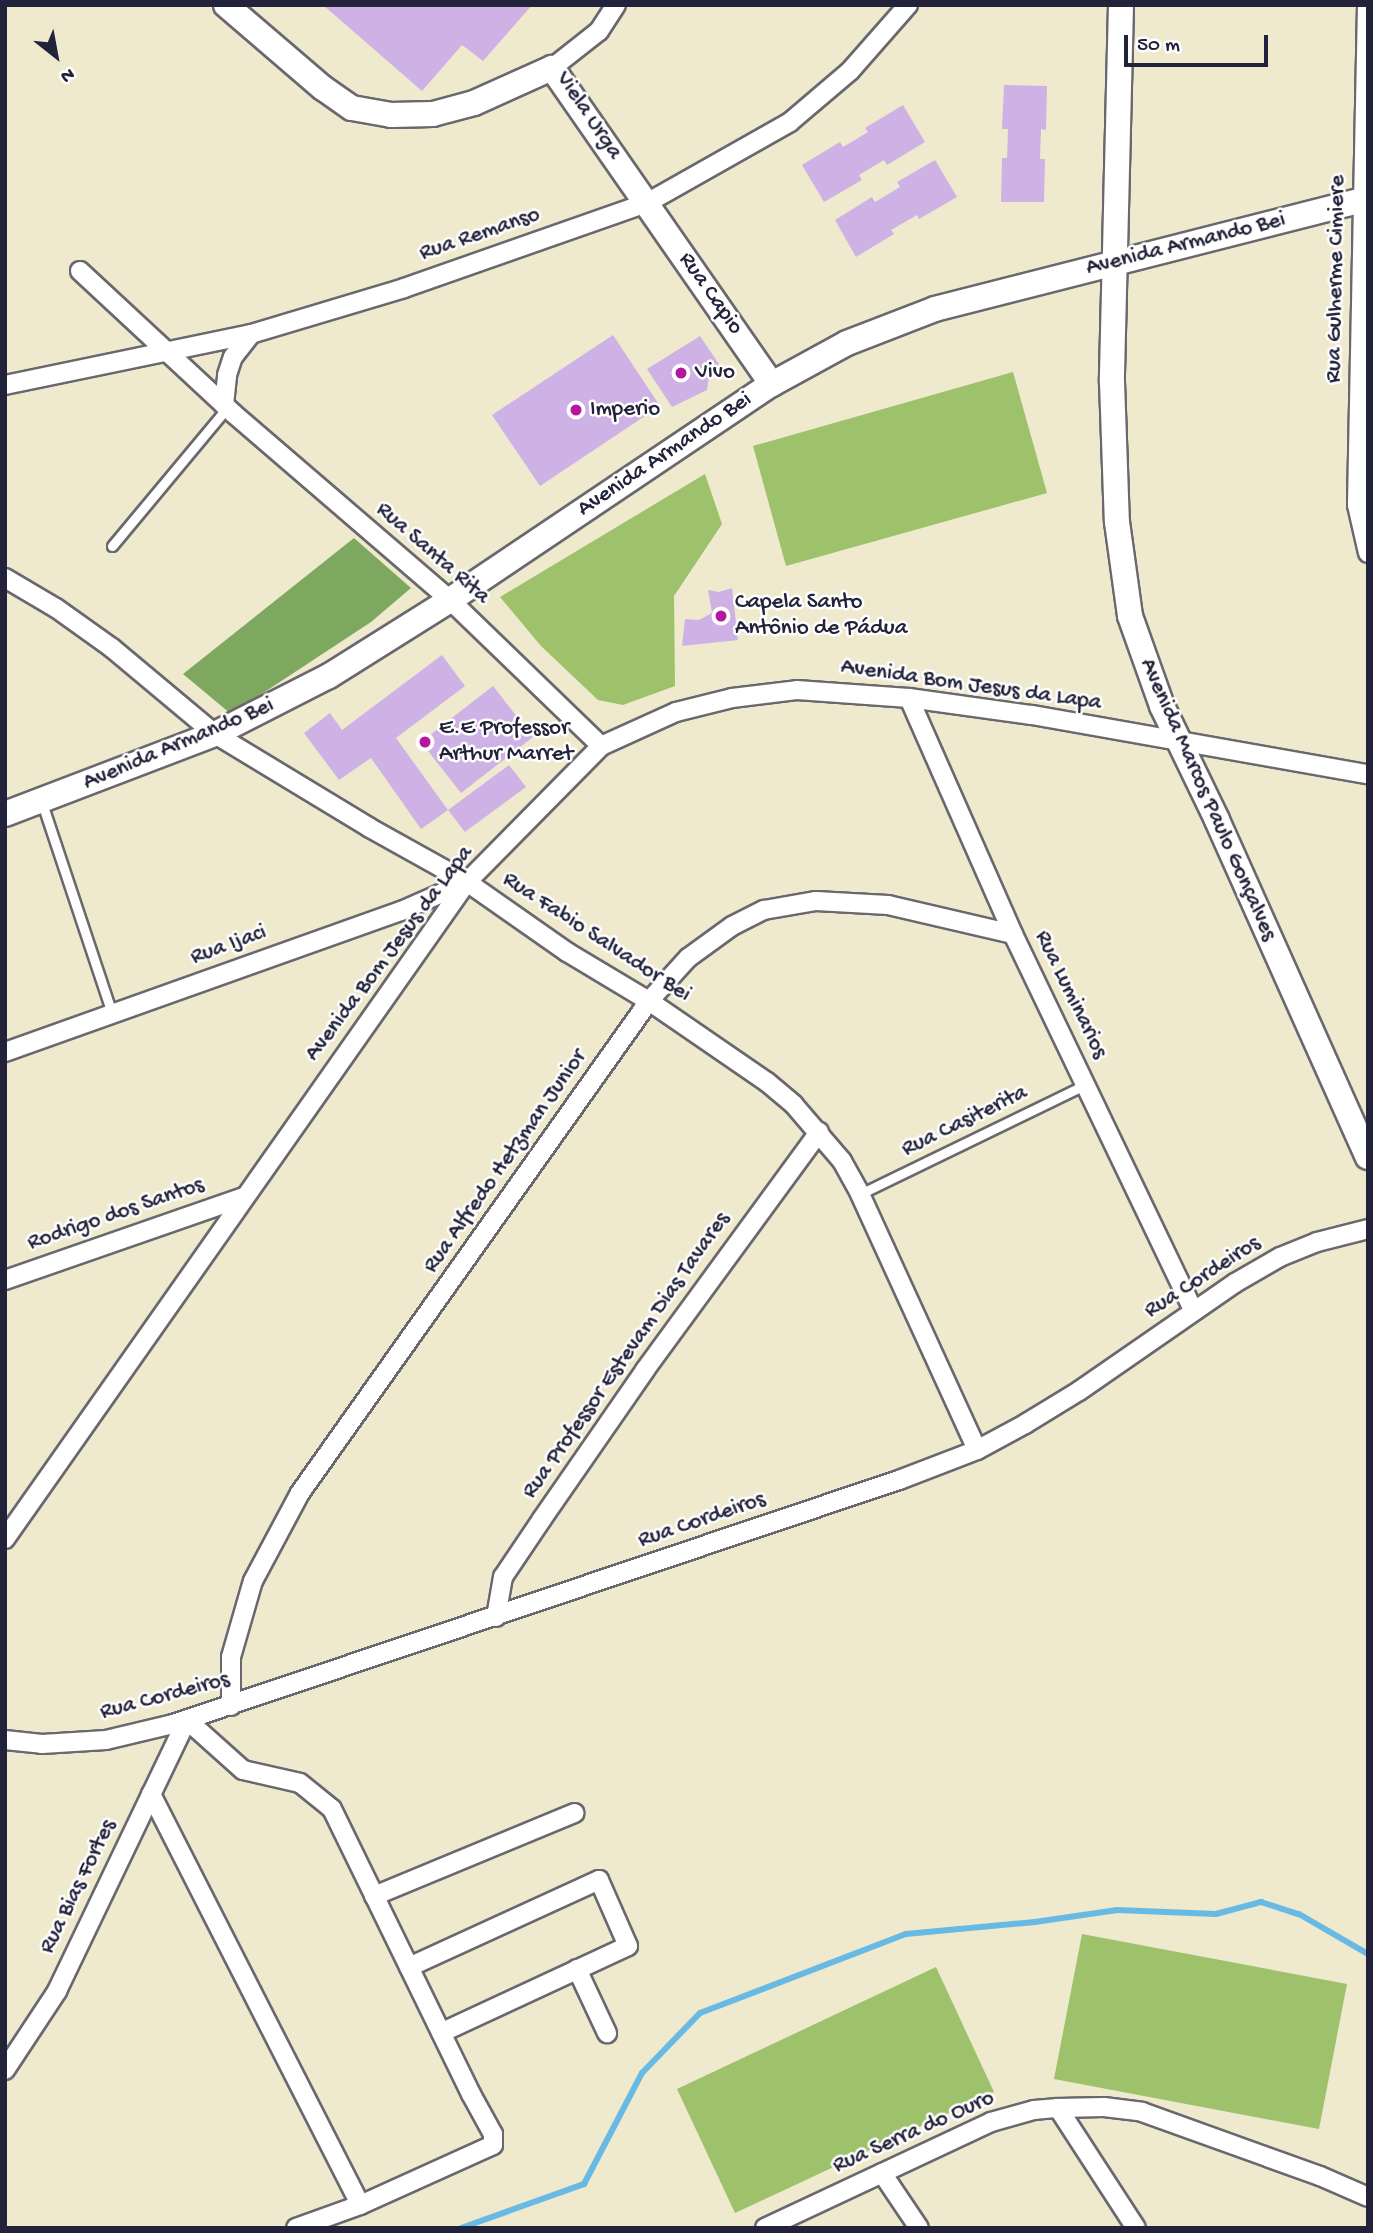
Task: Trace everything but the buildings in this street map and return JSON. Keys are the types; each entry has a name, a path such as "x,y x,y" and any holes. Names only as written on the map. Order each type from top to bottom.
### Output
{"street":[{"path":"226,5 323,88 352,108 391,115 433,114 474,103 552,68"},
{"name":"Viela Urga","path":"616,5 599,31 552,68 647,203"},
{"name":"Rua Remanso","path":"5,385 251,334 404,288 647,203 790,122 850,71 908,5"},
{"name":"Avenida Marcos Paulo Gonçalves","path":"1121,5 1112,382 1117,522 1130,616 1140,651 1178,742 1217,820 1368,1157"},
{"name":"Rua Gulherme Cimiere","path":"1367,5 1364,384 1357,505 1367,546"},
{"name":"Avenida Armando Bei","path":"5,814 215,734 329,676 450,600 772,384 847,344 935,309 1365,200"},
{"name":"Rua Capio","path":"647,203 772,384"},
{"name":"Rua Santa Rita","path":"80,271 225,407 450,600 601,746"},
{"path":"225,407 226,375 233,357 251,334"},
{"name":"Rua Fabio Salvador Bei","path":"8,582 56,608 112,648 215,734 467,883 567,952 649,1002 767,1082 819,1132 842,1161 860,1194 977,1450"},
{"name":"Avenida Bom Jesus da Lapa","path":"5,1539 243,1196 467,883 601,746 676,712 732,698 797,690 909,698 1032,715 1368,774"},
{"name":"Rua Luminarios","path":"909,698 1013,934 1194,1311"},
{"name":"Rua Ijaci","path":"5,1052 401,911 467,883"},
{"name":"Rua Alfredo Hetzman Junior","path":"231,1706 231,1657 253,1581 300,1493 649,1002 688,958 732,926 764,910 790,904 848,901 888,905 1013,934"},
{"name":"Rua Professor Estevam Dias Tavares","path":"496,1617 503,1577 535,1528 645,1370 819,1132"},
{"name":"Rodrigo dos Santos","path":"5,1280 243,1196"},
{"name":"Rua Cordeiros","path":"5,1740 42,1744 106,1740 187,1720 899,1480 977,1450 1079,1391 1194,1311 1280,1257 1317,1242 1368,1229"},
{"path":"187,1720 243,1770 300,1783 332,1809 493,2134 493,2145 360,2205 296,2228"},
{"name":"Rua Bias Fortes","path":"5,2070 57,1991 187,1720"},
{"path":"151,1794 360,2205"},
{"path":"374,1896 574,1813"},
{"path":"409,1967 599,1880 628,1946 441,2033"},
{"path":"578,1969 607,2033"},
{"name":"Rua Serra do Ouro","path":"765,2228 991,2122 1034,2110 1059,2108 1104,2107 1142,2112 1320,2176 1368,2197"},
{"path":"1059,2108 1136,2228"},
{"path":"882,2173 919,2228"}],"lane":[{"path":"112,546 225,407"},
{"path":"41,801 112,1014"},
{"name":"Rua Casiterita","path":"860,1194 1087,1084"}],"green space":[{"path":"1013,372 1047,493 786,566 753,446"},
{"path":"705,474 722,524 674,596 675,686 623,705 598,700 541,646 500,597"},
{"path":"354,538 411,588 371,622 231,714 183,674"},
{"path":"1082,1934 1347,1984 1319,2129 1054,2079"},
{"path":"936,1967 994,2092 735,2213 677,2089"}],"waterway":[{"path":"461,2228 584,2184 642,2073 700,2013 906,1934 1035,1922 1117,1910 1216,1914 1261,1902 1299,1914 1368,1954"}],"place":[{"name":"Vivo","path":"681,373"},
{"name":"Imperio","path":"576,410"},
{"name":"Capela Santo Antônio de Pádua","path":"721,616"},
{"name":"E.E Professor Arthur Marret","path":"425,742"}]}
